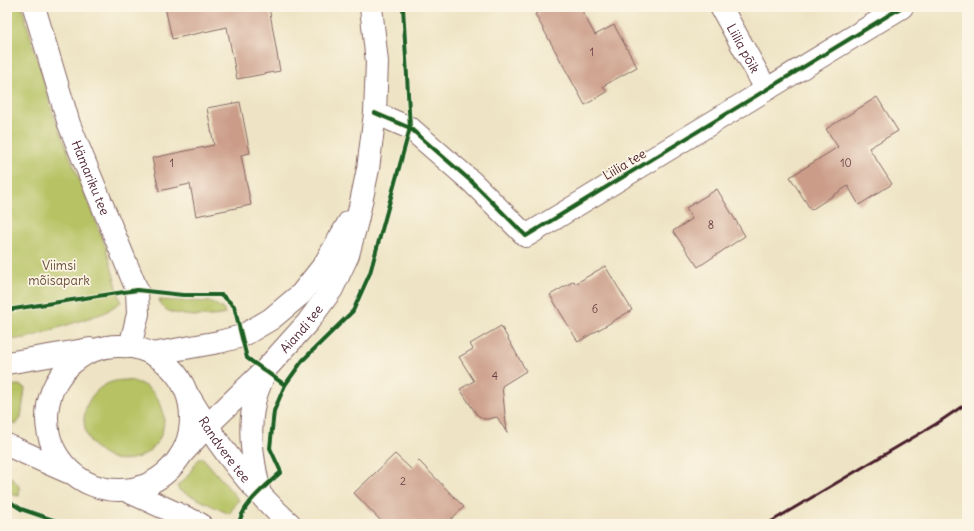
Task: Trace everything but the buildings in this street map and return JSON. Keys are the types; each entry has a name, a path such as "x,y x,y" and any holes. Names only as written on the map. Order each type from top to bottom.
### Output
{"street":[{"name":"Hämariku tee","path":"34,7 69,124 138,290 138,314 130,347"},
{"name":"Aiandi tee","path":"125,490 141,487 157,479 170,469 207,426 265,370 308,322 332,289 348,255 368,170 375,112 377,62 371,7"},
{"name":"Liilia põik","path":"721,7 766,89"},
{"name":"Liilia tee","path":"375,112 410,128 472,182 526,236 902,7"},
{"name":"Aiandi tee","path":"152,354 242,336 271,319 301,294 324,265 350,220 368,170"},
{"path":"72,473 59,459 50,442 47,424 50,398 61,374 81,357 105,347"},
{"path":"7,363 105,347 130,347 152,354 165,363 175,374 184,387 190,404 191,422 187,439 180,456"},
{"path":"259,492 252,460 251,426 254,402 265,370"},
{"name":"Randvere tee","path":"184,387 207,426 228,455 259,492 290,524"},
{"path":"7,445 72,473 88,483 106,489 125,490 200,524"}],"green space":[{"name":"Viimsi mõisapark","path":"7,7 22,7 53,113 106,248 121,302 104,313 27,338 7,340"},
{"path":"159,300 212,302 223,309 225,314 212,316 184,315 164,308"},
{"path":"124,380 139,383 152,392 161,405 164,420 161,435 152,448 139,457 124,460 109,457 96,448 87,435 84,420 87,405 96,392 109,383"},
{"path":"19,385 25,388 21,418 16,425 7,420 7,386"},
{"path":"199,458 203,458 239,500 229,514 179,490 177,486 187,477"},
{"path":"7,473 19,486 19,496 13,495 7,491"}],"railway":[{"path":"767,524 936,424 967,403"}],"cycle path":[{"path":"239,524 241,517 250,502 281,472 270,448 274,411 285,385 303,360 353,311 370,273 410,128 403,7"},
{"path":"375,113 410,128 472,182 526,236 902,7"},
{"path":"7,310 137,290 183,295 222,295 234,306 247,358 285,385"},
{"path":"7,500 21,509 65,524"}]}
